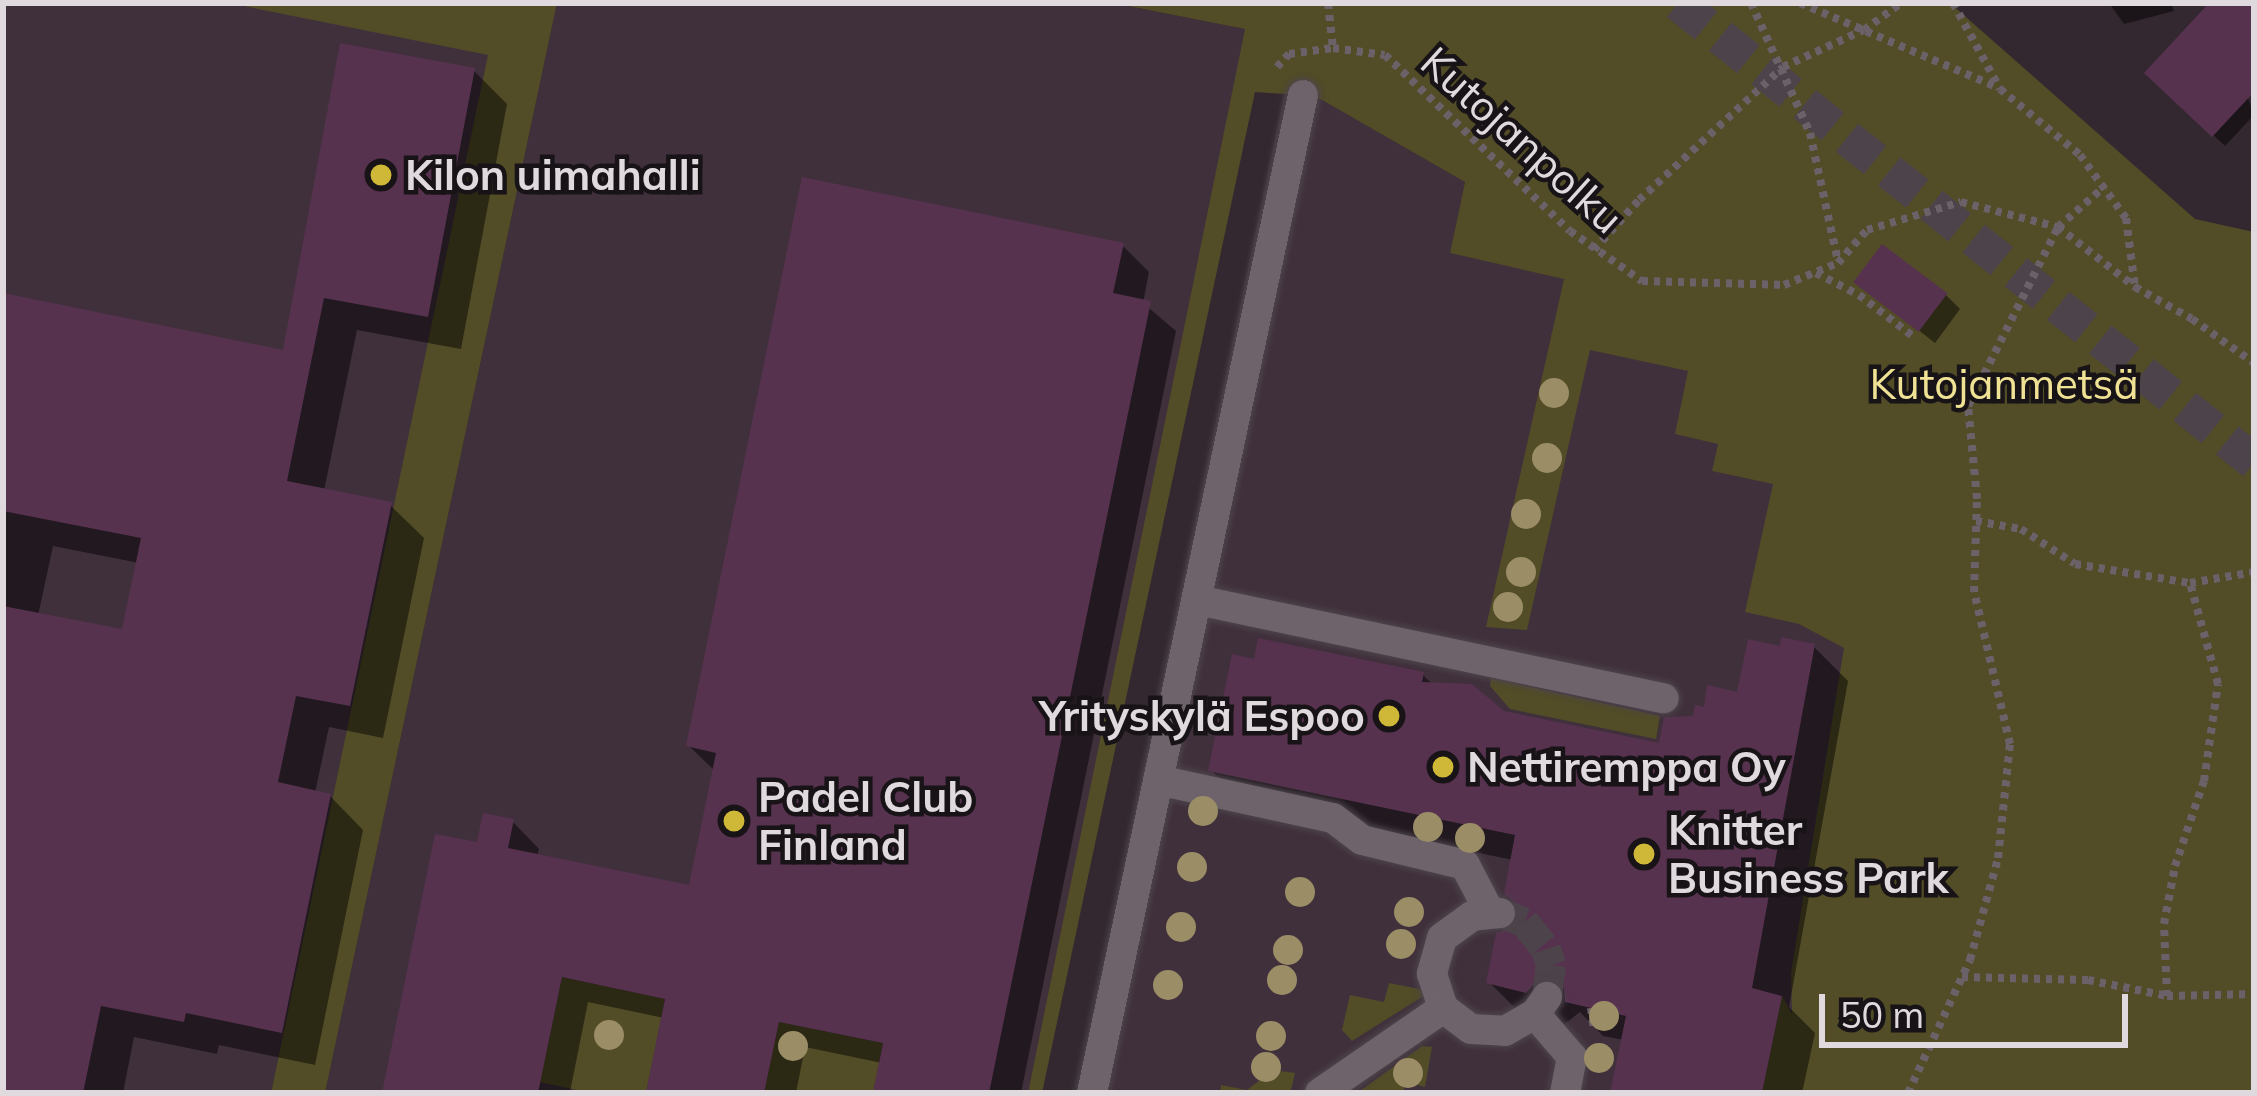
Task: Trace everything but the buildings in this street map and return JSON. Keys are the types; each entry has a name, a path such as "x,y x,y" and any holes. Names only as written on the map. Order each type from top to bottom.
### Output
{"lane":[{"path":"1092,1093 1303,95"},
{"path":"1197,600 1664,698"},
{"path":"1158,780 1333,818 1362,840 1465,865 1495,913 1472,916 1442,938 1432,974 1443,1008 1456,1021 1488,1032 1521,1024 1541,1006 1572,1057 1564,1093"},
{"path":"1320,1093 1443,1008"}],"path":[{"path":"1270,76 1288,55 1333,47 1328,3"},
{"path":"1751,3 1810,133 1838,263"},
{"path":"1800,3 2000,88 2080,154 2126,218 2135,287"},
{"path":"1594,250 1639,200 1783,68 1864,30 1901,3"},
{"path":"1953,3 2000,88"},
{"name":"Kutojanpolku","path":"1333,47 1384,55 1594,250 1642,281 1784,285 1838,263 1867,230 1961,202 2058,227"},
{"path":"1908,1093 1962,977 1998,858 2010,744 1974,592 1976,521 1968,406 2058,227 2104,188"},
{"path":"2058,227 2135,287 2192,319 2254,363"},
{"path":"1815,273 1859,295 1914,338"},
{"path":"1976,521 2021,529 2075,564 2190,583 2254,572"},
{"path":"2167,996 2164,923 2175,866 2204,781 2218,684 2190,583"},
{"path":"1962,977 2088,980 2167,996 2254,994"}],"shaded area":[{"path":"3,3 228,3 489,54 271,1093 3,1093"},
{"path":"557,3 1113,3 1245,29 1037,1093 325,1093"},
{"path":"1284,94 1315,96 1465,182 1450,253 1564,278 1527,629 1589,349 1689,371 1718,444 1713,471 1774,484 1799,624 1845,647 1793,1093 1077,1093"}],"green space":[{"path":"228,3 557,3 325,1093 271,1093 488,55"},
{"name":"Kutojanmetsä","path":"1113,3 1950,3 2195,219 2254,232 2254,1093 1762,1093 1782,996 1792,1014 1791,973 1844,648 1799,624 1745,612 1773,484 1712,471 1718,444 1675,434 1688,371 1590,350 1527,630 1486,627 1564,279 1450,253 1465,182 1315,96 1255,92 1042,1093 1028,1093 1245,29"},
{"path":"1491,678 1660,716 1656,739 1510,709 1490,686"},
{"path":"562,977 665,999 646,1093 591,1093 540,1082"},
{"path":"1389,983 1425,990 1422,997 1352,1041 1342,1030 1350,995 1384,1002"},
{"path":"779,1022 883,1043 873,1093 764,1093"},
{"path":"1422,1046 1432,1047 1425,1087 1406,1082 1403,1093 1357,1093"},
{"path":"1273,1070 1295,1073 1291,1090 1220,1093 1221,1085 1247,1090"}],"tunnel":[{"path":"1678,3 2254,462"},
{"path":"1500,913 1524,922 1546,949 1551,965 1547,997"}],"place":[{"name":"Kilon uimahalli","path":"381,175"},
{"name":"Yrityskylä Espoo","path":"1389,716"},
{"name":"Nettiremppa Oy","path":"1443,767"},
{"name":"Padel Club Finland","path":"734,821"},
{"name":"Knitter Business Park","path":"1644,854"}]}
